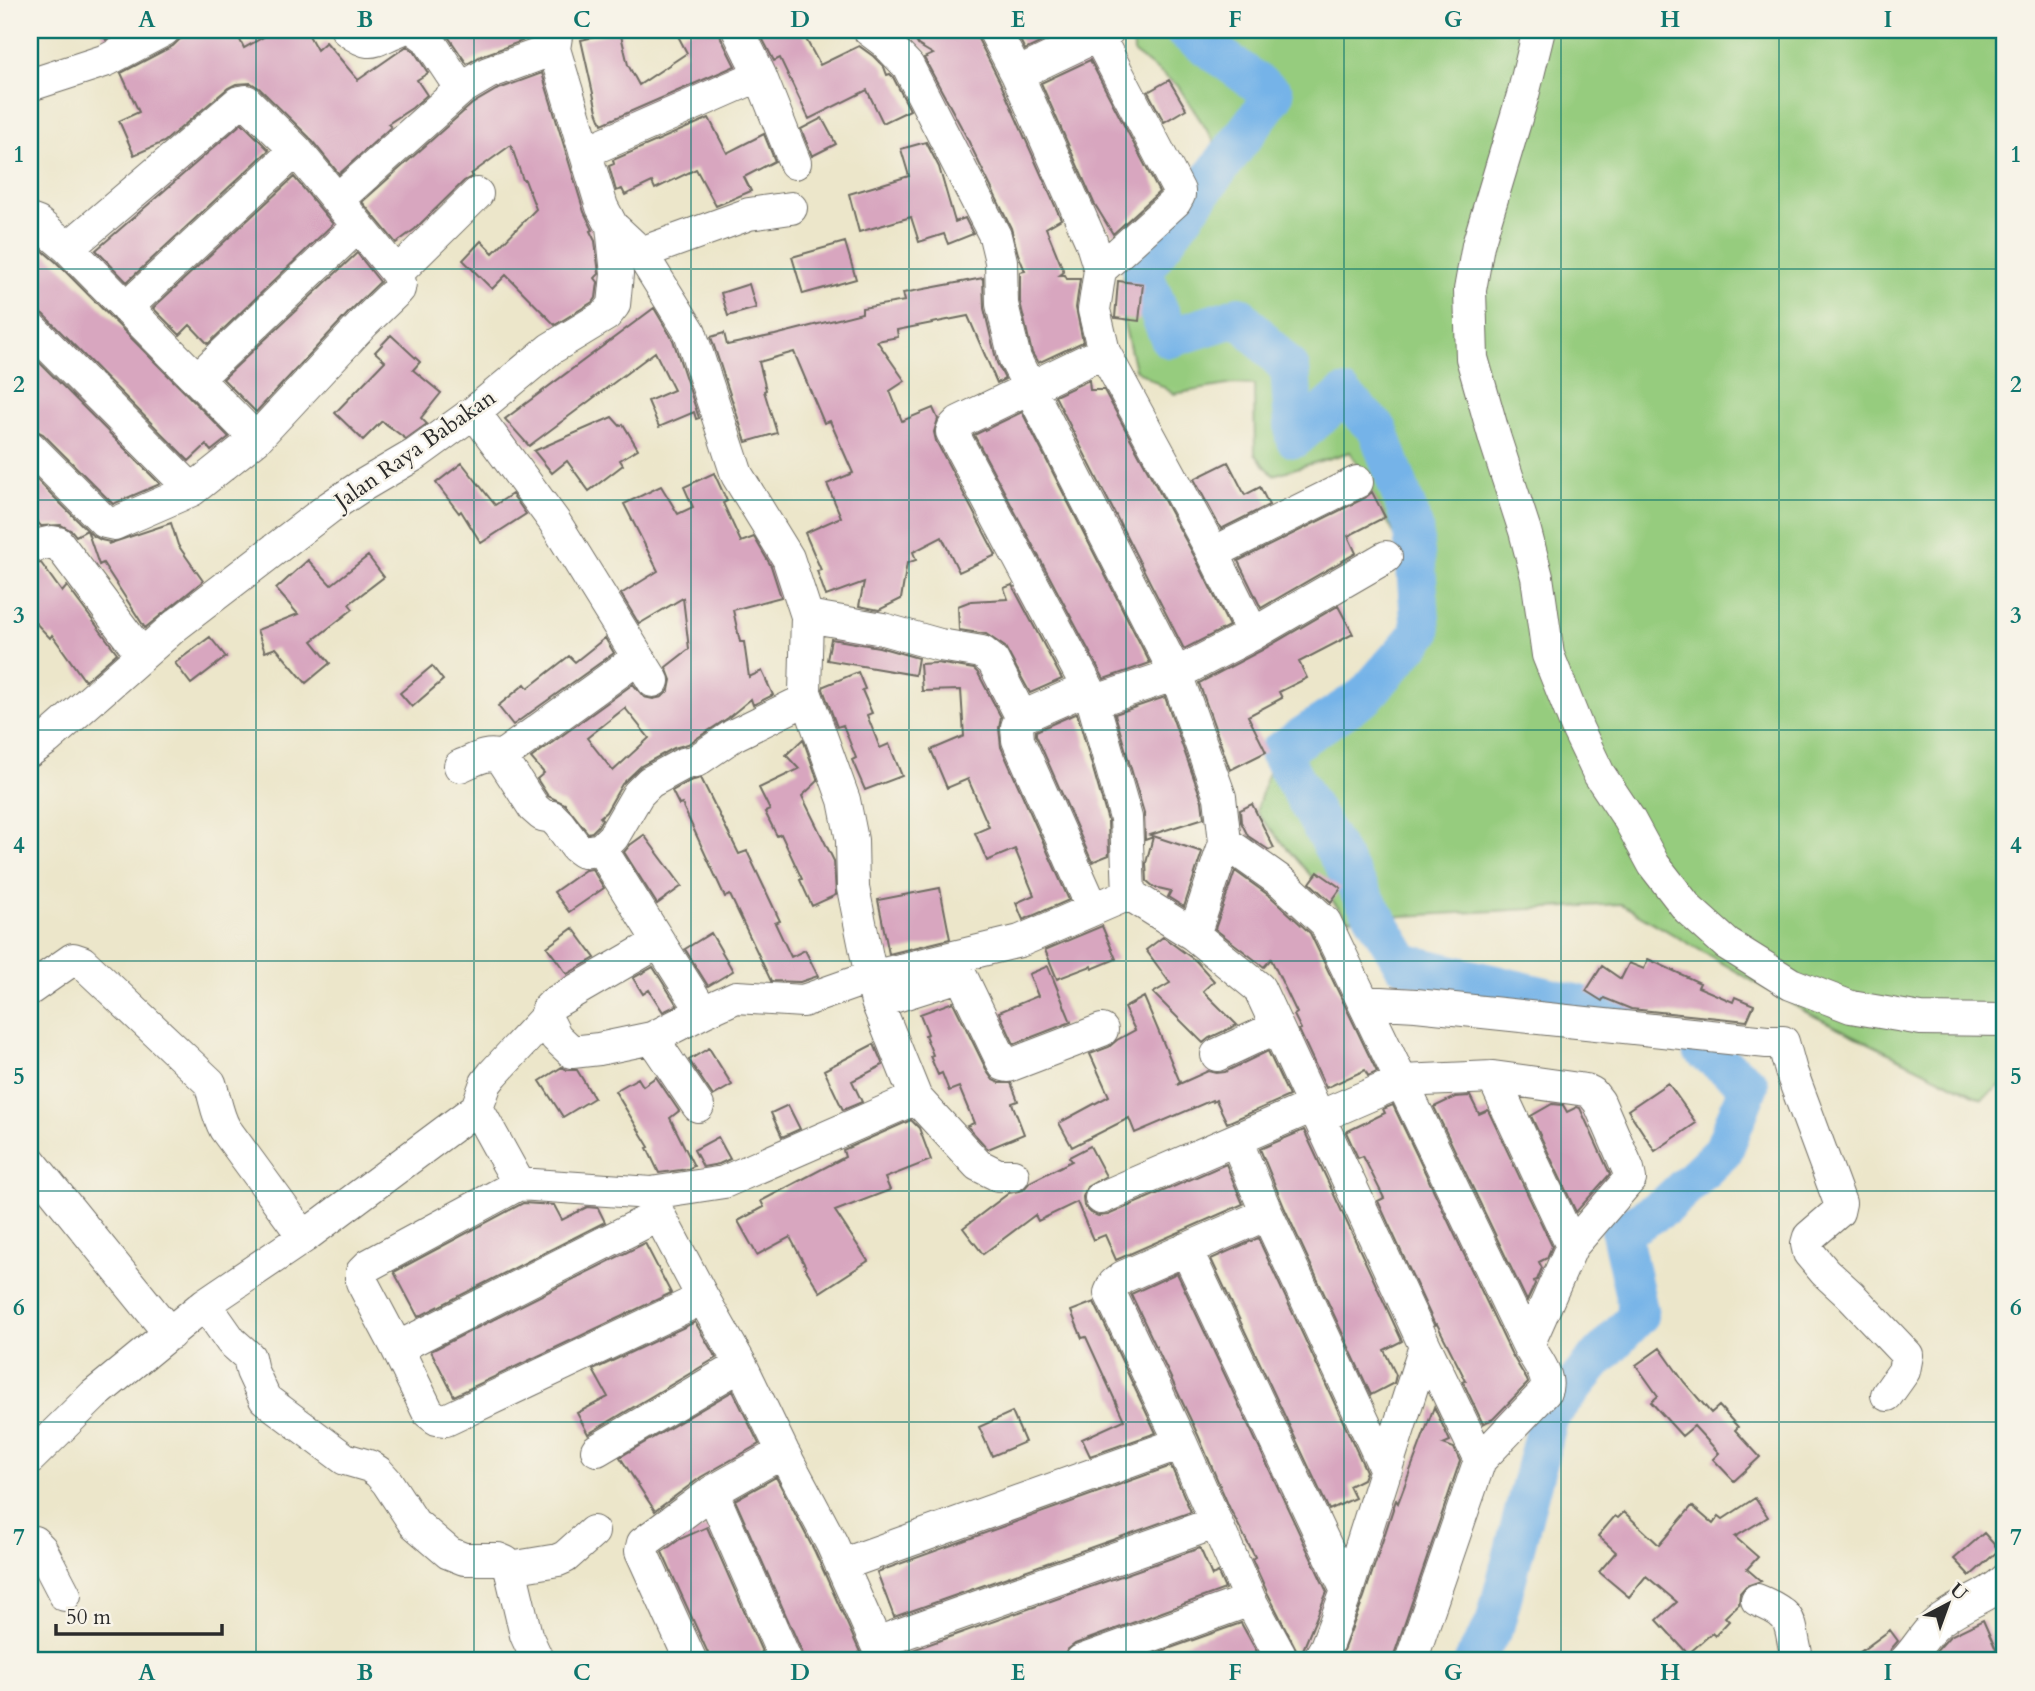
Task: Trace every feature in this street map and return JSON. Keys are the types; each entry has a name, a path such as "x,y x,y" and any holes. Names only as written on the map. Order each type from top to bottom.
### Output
{"street":[{"path":"30,86 107,60 163,30"},
{"path":"347,30 362,41 369,42 399,30"},
{"path":"416,30 427,38 461,89"},
{"path":"738,30 760,75 795,163"},
{"path":"869,30 908,66 995,236 1001,261 1002,304 1016,359 1176,674 1220,797 1225,831 1225,842 1195,934"},
{"path":"994,30 1017,74 1091,241 1100,270 1094,310 1104,352 1254,634"},
{"path":"1539,30 1523,95 1478,245 1469,290 1472,358 1537,577 1548,655 1578,730 1599,774 1629,819 1654,865 1688,909 1727,944 1791,984 1851,1007 1921,1019 2005,1020"},
{"path":"1017,74 1101,32 1179,191 1180,195 1175,202 1100,270"},
{"path":"337,200 461,89 555,39"},
{"name":"Jalan Raya Babakan","path":"30,751 175,626 330,507 416,454 474,412 550,349 607,315 614,305 617,274 612,226 602,207 585,152 555,39"},
{"path":"585,152 760,75"},
{"path":"30,447 109,524 192,490 256,439 399,289 400,283 397,272 296,150 246,101 239,102 68,248"},
{"path":"126,308 296,150"},
{"path":"397,272 477,194"},
{"path":"641,253 749,215 791,208"},
{"path":"30,219 68,248 256,439"},
{"path":"197,379 358,226"},
{"path":"612,226 641,253 690,332 737,475 788,558 807,616 805,692 845,800 852,840 853,888 874,989 916,1098 978,1165 998,1175 1013,1175"},
{"path":"30,327 192,490"},
{"path":"1104,352 959,422 952,432 1091,695 1126,818 1129,894"},
{"path":"474,412 554,521 646,669 501,757"},
{"path":"1213,553 1357,482"},
{"path":"30,547 58,543 142,655"},
{"path":"807,616 883,629 940,645 982,652 993,660 1017,710 1022,714 1029,714 1176,674 1254,634 1386,557"},
{"path":"460,766 486,755 501,757 542,816 552,817 583,852 601,849 618,830 638,794 650,782 683,764 696,761 734,735 807,699"},
{"path":"1022,714 1017,727 1018,740 1093,909"},
{"path":"1225,842 1283,883 1325,922 1391,1004 1402,1081 1528,1345 1547,1379 1545,1392 1480,1460 1411,1661"},
{"path":"601,849 703,1012"},
{"path":"874,989 1020,941 1129,894"},
{"path":"1129,894 1195,934 1259,988 1480,1460"},
{"path":"30,1458 94,1395 205,1304 304,1237 477,1108 486,1083 546,1017 548,1009 554,1003 659,942"},
{"path":"30,989 73,959 82,962 210,1083 219,1118 225,1129 304,1237"},
{"path":"546,1017 556,1037 572,1052 652,1038 736,997 803,1001 956,977 962,978 1004,1065 1008,1066 1102,1030"},
{"path":"1391,1004 1783,1042 1791,1071 1840,1203 1839,1212 1809,1237 1809,1253 1907,1355 1904,1371 1887,1395"},
{"path":"1217,1055 1277,1027"},
{"path":"652,1038 698,1106"},
{"path":"1493,1077 1572,1246"},
{"path":"1101,1198 1236,1140 1402,1081 1493,1077 1586,1090 1599,1102 1630,1179 1572,1246 1528,1345"},
{"path":"397,1348 654,1204 724,1182 916,1098"},
{"path":"477,1108 519,1184"},
{"path":"1236,1140 1267,1214 1386,1470"},
{"path":"30,1161 170,1334"},
{"path":"654,1204 519,1184 369,1265 362,1272 362,1282 428,1412 437,1419 446,1420 703,1298"},
{"path":"654,1204 741,1365 841,1565 880,1652 1215,1522"},
{"path":"1267,1214 1123,1277 1114,1284 1110,1293 1181,1443 1250,1600 1283,1661"},
{"path":"1186,1249 1347,1591"},
{"path":"205,1304 231,1341 249,1357 252,1371 265,1399 345,1459 369,1466 378,1472 414,1523 449,1553 464,1559 498,1559 505,1562 510,1569 526,1635 538,1661"},
{"path":"1318,1661 1347,1591 1425,1346"},
{"path":"597,1450 741,1365"},
{"path":"841,1565 1181,1443"},
{"path":"691,1661 641,1548 644,1541 712,1492 783,1452"},
{"path":"712,1492 786,1661"},
{"path":"510,1569 565,1557 593,1532"},
{"path":"31,1540 41,1549 65,1595"},
{"path":"1905,1661 1916,1650 1921,1639 1944,1617 1982,1597 2005,1580"},
{"path":"1081,1661 1250,1600"},
{"path":"1757,1600 1778,1608 1787,1617 1798,1661"}],"green space":[{"path":"1133,30 2005,30 2005,1082 1982,1099 1804,1011 1621,904 1348,919 1256,812 1278,740 1337,701 1404,636 1396,537 1350,452 1273,475 1255,454 1254,385 1233,384 1174,394 1135,369 1121,311 1123,273 1225,158 1178,86 1134,53"}],"building":[{"path":"101,30 123,30 123,31 106,40"},
{"path":"199,30 235,30 244,48 276,30 306,30 317,50 326,42 358,80 407,46 414,51 428,73 417,80 427,95 388,124 391,127 339,174 309,137 251,83 236,84 228,88 164,142 134,155 119,121 139,112 121,73"},
{"path":"517,30 522,41 467,64 445,32"},
{"path":"691,30 720,30 721,38 735,66 602,124 581,40 620,31 628,65 639,85 687,53 678,36"},
{"path":"758,30 801,30 820,65 859,46 884,67 887,75 893,77 910,110 883,123 867,90 809,119 780,58 774,61"},
{"path":"910,30 976,30 1061,219 1046,228 1064,272 1060,275 1065,275 1067,279 1080,279 1076,308 1083,342 1038,363 1032,353 1020,302 1020,272 1025,271 1011,228 924,58 933,54 918,45"},
{"path":"1015,30 1067,30 1025,50"},
{"path":"1090,60 1159,192 1113,234 1094,203 1041,83"},
{"path":"542,73 584,212 593,230 590,231 595,241 599,274 595,278 598,282 594,301 555,325 506,275 492,289 463,260 481,241 493,253 536,209 511,145 471,174 473,176 464,181 415,229 396,243 362,202 472,104 496,90"},
{"path":"1169,80 1186,109 1164,122 1148,92"},
{"path":"709,118 727,153 764,134 775,161 744,177 751,191 716,206 696,169 655,189 652,182 625,195 622,189 616,191 609,166 614,164 613,160"},
{"path":"822,118 836,144 812,156 801,129"},
{"path":"242,123 269,150 127,282 96,250"},
{"path":"926,142 939,167 955,222 965,218 973,234 948,244 944,234 919,242 911,217 859,232 849,194 909,176 901,149"},
{"path":"294,177 333,224 208,344 190,325 180,335 153,308"},
{"path":"30,240 56,262 229,437 211,451 206,445 189,461 43,314 30,309"},
{"path":"845,242 856,279 803,294 792,257"},
{"path":"357,253 380,282 256,412 223,379"},
{"path":"983,278 984,308 997,363 1005,379 997,383 968,316 897,330 898,337 877,341 905,381 890,391 902,421 933,408 938,419 934,432 936,441 996,555 959,572 942,537 913,552 916,560 907,563 901,599 879,610 859,606 864,582 826,596 817,571 821,570 805,533 841,517 827,484 853,473 842,448 830,421 824,423 794,352 759,362 766,390 764,391 777,433 746,442 711,337 724,333 727,345 775,335 862,313 862,308 905,301 903,293"},
{"path":"1118,281 1143,284 1139,321 1115,318"},
{"path":"749,284 756,308 728,316 721,293"},
{"path":"654,308 673,340 699,418 696,419 694,412 659,427 648,401 674,390 655,352 529,446 505,419"},
{"path":"391,335 420,362 413,370 441,393 421,418 427,424 406,439 382,421 363,440 335,413 385,361 375,352"},
{"path":"30,353 160,484 113,504 43,434 30,429"},
{"path":"1089,380 1090,390 1104,390 1197,561 1229,626 1184,649 1055,396"},
{"path":"1022,412 1150,663 1104,679 974,435"},
{"path":"612,417 620,426 623,424 638,449 620,460 623,465 589,491 567,461 552,473 534,451"},
{"path":"1228,462 1245,495 1260,487 1269,505 1221,529 1194,479"},
{"path":"462,463 495,505 512,494 526,514 481,543 461,511 459,513 436,483"},
{"path":"30,473 87,530 76,536 61,525 41,526 30,514"},
{"path":"714,473 727,501 723,503 741,542 754,537 771,566 781,597 733,610 740,642 744,642 749,677 762,671 773,695 753,705 751,699 688,744 674,748 641,766 622,784 606,812 600,817 602,819 598,826 588,833 565,804 548,796 537,779 544,773 531,758 633,684 644,697 653,699 662,697 669,690 671,680 666,667 689,649 683,598 639,624 621,594 658,571 624,504 661,486 678,514 693,507 684,487","holes":["625,708 649,738 613,771 587,738"]},
{"path":"1372,492 1385,517 1348,536 1356,553 1261,608 1238,561 1365,498"},
{"path":"171,523 178,545 203,581 145,628 103,563 99,565 87,530 101,540 110,542 108,544"},
{"path":"368,556 384,577 349,604 353,609 312,641 330,663 306,683 276,648 265,652 257,630 298,614 276,589 308,560 331,585"},
{"path":"41,563 62,592 67,586 117,653 85,681 52,635 50,638 30,617 30,565"},
{"path":"1012,585 1062,679 1030,693 1005,647 986,634 959,630 958,606 971,601 1008,599 1004,588"},
{"path":"1338,606 1353,634 1299,662 1307,678 1279,692 1282,698 1248,716 1266,752 1230,770 1199,683"},
{"path":"210,637 226,657 191,684 175,663"},
{"path":"605,638 614,653 513,725 498,706 525,684 528,688 569,656 575,662"},
{"path":"831,639 879,647 918,658 915,675 827,660"},
{"path":"937,663 974,669 978,673 1001,717 1001,747 1069,900 1023,920 1016,903 1034,895 1015,849 987,861 975,833 989,827 968,779 947,788 931,750 964,736 961,690 922,691 920,664"},
{"path":"432,666 443,680 412,707 400,693"},
{"path":"858,672 872,713 867,715 880,748 889,744 902,776 865,790 852,760 856,758 843,725 837,727 823,689 824,686"},
{"path":"1165,697 1202,801 1204,818 1150,835 1202,852 1184,907 1168,897 1171,891 1154,887 1147,881 1146,863 1153,837 1145,840 1144,813 1115,714"},
{"path":"1077,713 1108,821 1109,855 1092,862 1036,735 1036,731"},
{"path":"803,739 818,781 802,796 834,861 836,895 812,906 781,834 777,836 765,812 770,810 759,788 799,769 786,755"},
{"path":"701,778 739,854 747,851 780,921 775,923 791,957 805,950 818,976 800,982 771,981 730,895 725,897 682,804 679,805 672,791"},
{"path":"1252,804 1274,848 1269,850 1248,836 1241,822 1240,810"},
{"path":"644,835 682,886 657,904 624,852"},
{"path":"592,869 604,888 569,912 554,892 585,870"},
{"path":"1235,871 1271,897 1310,933 1377,1072 1368,1076 1365,1070 1326,1088 1299,1030 1301,1029 1294,1015 1297,1013 1271,959 1264,967 1215,929"},
{"path":"1318,872 1341,888 1331,902 1310,883"},
{"path":"940,888 950,939 889,954 878,900"},
{"path":"1102,926 1116,959 1057,979 1045,950"},
{"path":"573,928 595,958 567,974 547,947"},
{"path":"711,933 733,971 708,986 685,949"},
{"path":"1163,937 1196,961 1214,981 1203,991 1237,1025 1203,1043 1153,993 1170,983 1146,950"},
{"path":"1648,959 1700,983 1698,987 1733,1002 1735,997 1754,1005 1747,1021 1631,1009 1604,998 1602,1001 1586,991 1602,966 1621,979 1629,963 1644,969"},
{"path":"1048,966 1071,1022 1014,1044 999,1012 1038,996 1029,974"},
{"path":"653,967 677,1005 663,1012 649,990 643,994 633,978"},
{"path":"1144,997 1180,1082 1177,1085 1208,1071 1225,1072 1268,1051 1289,1096 1227,1123 1216,1100 1135,1133 1129,1118 1072,1147 1059,1123 1109,1096 1090,1054 1109,1047 1135,1030 1124,1008"},
{"path":"953,1002 988,1073 999,1083 1011,1083 1018,1101 1012,1103 1024,1134 988,1149 967,1126 974,1123 959,1087 949,1091 942,1073 938,1075 930,1056 933,1055 925,1035 928,1034 920,1014"},
{"path":"874,1044 883,1065 852,1081 862,1102 843,1110 824,1070"},
{"path":"709,1048 732,1085 713,1096 689,1060"},
{"path":"562,1067 577,1070 594,1098 563,1117 540,1081"},
{"path":"656,1077 679,1111 670,1118 694,1166 688,1169 659,1173 647,1148 649,1147 615,1091 638,1078 643,1086"},
{"path":"1668,1083 1696,1123 1655,1151 1628,1110"},
{"path":"1470,1096 1479,1114 1488,1110 1552,1246 1547,1258 1539,1262 1542,1268 1527,1301 1434,1107 1455,1097"},
{"path":"1552,1104 1563,1105 1567,1112 1580,1108 1610,1174 1576,1212 1531,1116"},
{"path":"788,1105 800,1129 782,1137 771,1113"},
{"path":"1393,1105 1511,1353 1528,1383 1493,1419 1483,1424 1463,1382 1466,1381 1437,1324 1435,1325 1378,1201 1384,1198 1363,1156 1358,1158 1346,1132 1385,1113 1383,1109"},
{"path":"911,1120 919,1128 931,1160 885,1178 890,1190 835,1211 868,1261 820,1292 790,1237 757,1255 738,1221 764,1207 761,1201 845,1157 843,1150"},
{"path":"1304,1130 1402,1341 1384,1350 1396,1375 1394,1383 1371,1395 1260,1149"},
{"path":"718,1137 730,1159 703,1167 694,1150"},
{"path":"1090,1146 1106,1176 1087,1187 1083,1197 1084,1206 1098,1216 1108,1215 1226,1164 1243,1204 1116,1260 1105,1235 1093,1240 1077,1202 1038,1221 1035,1215 983,1254 963,1228 1009,1193 1023,1190 1030,1182 1072,1161 1069,1157"},
{"path":"523,1203 554,1205 562,1220 587,1207 598,1208 605,1222 418,1317 394,1272"},
{"path":"1258,1238 1366,1471 1363,1479 1349,1486 1355,1498 1329,1510 1211,1259"},
{"path":"645,1243 671,1293 454,1396 431,1351"},
{"path":"1177,1273 1327,1592 1300,1657 1267,1592 1252,1559 1255,1557 1230,1509 1131,1294"},
{"path":"1094,1302 1156,1433 1090,1456 1082,1439 1124,1420 1086,1337 1082,1338 1071,1311"},
{"path":"695,1322 716,1358 588,1434 577,1413 608,1397 593,1370"},
{"path":"1660,1348 1684,1382 1711,1413 1719,1406 1738,1427 1735,1430 1760,1457 1734,1481 1713,1459 1719,1453 1694,1426 1682,1436 1651,1402 1658,1396 1636,1365"},
{"path":"733,1391 759,1444 701,1477 655,1511 620,1457"},
{"path":"1434,1407 1450,1441 1443,1444 1454,1448 1460,1461 1393,1661 1339,1661 1364,1597 1396,1500 1398,1503"},
{"path":"1012,1412 1025,1442 992,1456 979,1427"},
{"path":"1171,1466 1191,1512 894,1617 877,1572"},
{"path":"776,1477 815,1552 864,1661 804,1661 735,1500"},
{"path":"1755,1498 1768,1517 1735,1537 1758,1557 1747,1569 1761,1581 1746,1586 1740,1593 1739,1604 1725,1617 1729,1621 1715,1636 1712,1633 1688,1654 1657,1620 1677,1602 1646,1576 1629,1597 1599,1572 1616,1552 1598,1536 1615,1516 1618,1518 1624,1512 1659,1545 1692,1506 1713,1524 1719,1516 1723,1519"},
{"path":"707,1527 766,1661 709,1661 708,1653 662,1552 680,1539"},
{"path":"1984,1533 1999,1550 1970,1576 1954,1559"},
{"path":"1200,1548 1212,1576 1218,1573 1225,1589 1075,1644 1067,1650 1063,1661 910,1661 907,1652"},
{"path":"1983,1620 1997,1652 1976,1661 1937,1661 1934,1654 1950,1636"},
{"path":"1241,1623 1262,1661 1134,1661"},
{"path":"1890,1630 1898,1641 1891,1649 1887,1661 1848,1661"}],"waterway":[{"path":"1184,30 1274,95 1142,271 1170,338 1239,316 1290,369 1295,438 1343,396 1378,430 1413,527 1421,632 1365,696 1279,752 1403,963 1617,1014"},
{"path":"1474,1661 1495,1624 1549,1416 1593,1363 1639,1315 1621,1232 1664,1207 1723,1151 1749,1085 1701,1048"}]}
